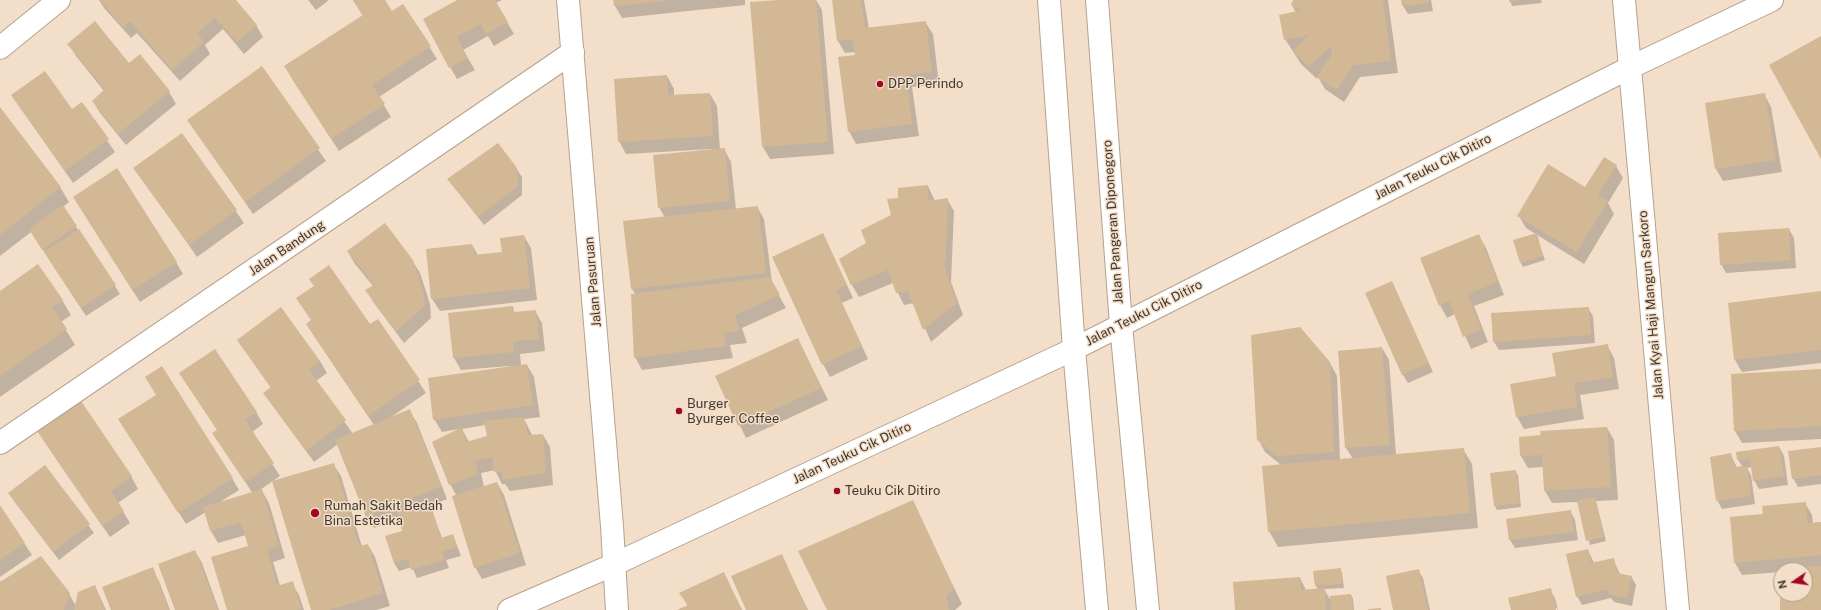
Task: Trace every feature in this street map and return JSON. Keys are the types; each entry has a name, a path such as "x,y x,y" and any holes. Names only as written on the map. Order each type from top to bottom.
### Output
{"main road":[{"path":"0,48 59,0"},
{"name":"Jalan Pasuruan","path":"568,0 615,564 617,610"},
{"path":"1049,0 1074,349 1097,610"},
{"name":"Jalan Pangeran Diponegoro","path":"1096,0 1121,325 1148,610"},
{"name":"Jalan Kyai Haji Mangun Sarkoro","path":"1624,0 1678,610"},
{"name":"Jalan Teuku Cik Ditiro","path":"509,610 615,564 1074,349 1631,67 1772,0"},
{"name":"Jalan Bandung","path":"0,443 573,52"}],"building":[{"path":"100,0 236,0 257,25 237,42 215,18 197,33 204,42 172,70 130,21 123,27"},
{"path":"353,0 385,0 392,11 403,4 431,46 372,85 385,104 331,139 284,66 363,15"},
{"path":"457,0 495,0 508,22 486,34 481,24 457,37 468,58 449,68 423,19"},
{"path":"613,0 665,0 665,1 614,6"},
{"path":"816,0 828,142 762,147 750,2"},
{"path":"832,0 861,0 865,28 926,21 932,72 906,75 912,124 848,132 838,57 855,55 853,39 837,41"},
{"path":"1293,0 1383,0 1391,61 1353,65 1337,90 1317,77 1332,54 1331,46 1309,67 1293,51 1309,35 1284,40 1279,15 1303,10 1291,5"},
{"path":"1401,0 1428,0 1429,3 1402,6"},
{"path":"1509,0 1519,0 1519,1 1509,2"},
{"path":"95,21 129,63 140,54 170,91 118,134 92,101 105,89 67,44"},
{"path":"1821,36 1821,159 1769,65"},
{"path":"262,66 320,148 245,202 187,120"},
{"path":"45,71 72,109 82,102 109,139 65,171 11,95"},
{"path":"667,75 668,95 710,93 713,136 618,142 614,79"},
{"path":"1765,93 1776,160 1715,169 1705,103"},
{"path":"0,107 61,187 0,235"},
{"path":"182,133 237,210 189,245 133,168"},
{"path":"498,143 517,168 518,186 478,217 447,179"},
{"path":"725,148 730,201 658,208 653,155"},
{"path":"1604,157 1617,165 1598,195 1608,201 1577,252 1517,216 1548,164 1585,187"},
{"path":"117,168 177,262 132,290 73,197"},
{"path":"928,185 928,201 948,198 945,269 957,303 923,330 908,291 896,293 888,270 851,285 839,259 866,243 861,230 891,215 887,199 898,198 898,188"},
{"path":"63,205 77,226 42,250 29,229"},
{"path":"758,206 766,273 631,289 623,221"},
{"path":"385,223 413,260 423,291 425,305 396,332 365,290 374,285 347,251"},
{"path":"1789,228 1791,260 1720,265 1718,233"},
{"path":"79,229 116,285 81,308 44,252"},
{"path":"823,233 847,285 836,290 862,346 822,365 772,257"},
{"path":"1537,233 1543,256 1520,263 1513,240"},
{"path":"1479,234 1498,282 1468,294 1481,329 1463,337 1449,301 1439,306 1420,258"},
{"path":"524,235 530,288 431,299 426,249 472,244 474,255 502,252 500,238"},
{"path":"38,264 63,300 52,307 67,329 0,376 0,291"},
{"path":"329,265 370,324 378,319 420,380 368,416 306,324 311,320 296,298 314,286 309,279"},
{"path":"770,277 780,295 735,315 740,331 724,333 726,346 634,358 631,294"},
{"path":"1392,281 1429,363 1402,375 1365,293"},
{"path":"1821,291 1821,350 1734,360 1728,303"},
{"path":"513,306 514,312 536,310 539,339 513,341 514,352 453,358 448,313"},
{"path":"281,307 320,361 309,370 346,420 306,451 263,393 271,387 237,340"},
{"path":"1589,307 1591,335 1493,342 1491,313"},
{"path":"1300,327 1330,362 1334,452 1277,456 1257,440 1251,335"},
{"path":"798,338 821,388 738,426 715,376"},
{"path":"1608,344 1613,377 1574,383 1577,407 1516,417 1510,384 1556,376 1552,353"},
{"path":"1382,347 1390,445 1345,448 1338,351"},
{"path":"215,349 257,412 245,420 274,463 245,482 212,433 217,430 179,373"},
{"path":"527,364 533,405 433,420 428,378"},
{"path":"162,366 233,478 178,513 118,419 156,395 145,377"},
{"path":"1821,369 1821,426 1734,431 1731,374"},
{"path":"81,401 132,476 111,491 124,511 102,526 37,431"},
{"path":"410,409 441,486 366,517 335,440"},
{"path":"524,417 528,435 543,434 546,473 502,480 502,471 494,472 492,457 475,461 478,474 449,485 432,442 462,427 466,442 487,436 484,421"},
{"path":"1607,427 1611,487 1544,491 1542,455 1520,456 1519,437 1541,435 1540,431"},
{"path":"1779,446 1784,476 1753,481 1750,459 1737,460 1736,452"},
{"path":"1821,447 1821,475 1792,479 1788,451"},
{"path":"1464,448 1470,513 1268,532 1262,466"},
{"path":"1731,453 1734,467 1747,466 1751,496 1716,501 1710,457"},
{"name":"Rumah Sakit Bedah Bina Estetika","path":"334,463 359,546 368,544 383,593 329,610 311,610 272,481"},
{"path":"45,465 90,524 53,552 8,493"},
{"path":"1516,470 1520,503 1494,506 1490,473"},
{"path":"497,482 520,553 474,568 452,496"},
{"path":"262,489 279,546 267,550 277,586 293,581 301,608 295,610 227,610 211,557 248,546 241,522 210,531 203,507"},
{"path":"1595,497 1604,537 1586,541 1577,501"},
{"path":"913,500 954,588 946,596 949,610 827,610 798,551"},
{"path":"430,502 441,538 453,534 457,547 442,552 445,560 411,570 408,559 394,563 385,536 402,531 397,512"},
{"path":"1806,502 1807,523 1821,522 1821,555 1734,563 1730,517 1763,514 1762,506"},
{"path":"0,505 25,543 0,560"},
{"path":"1571,510 1574,532 1509,540 1506,519"},
{"path":"1588,549 1591,563 1614,558 1617,573 1632,576 1627,598 1608,594 1609,589 1576,597 1566,554"},
{"path":"195,550 218,610 175,610 158,564"},
{"path":"782,554 807,610 746,610 731,576"},
{"path":"41,556 70,593 64,610 0,610 0,582"},
{"path":"1813,566 1821,566 1821,610 1780,610 1780,602 1813,602"},
{"path":"153,567 169,610 111,610 102,587"},
{"path":"1341,568 1342,584 1315,586 1313,571"},
{"path":"1419,569 1428,610 1393,610 1386,576"},
{"path":"724,572 741,610 677,610 688,605 679,593"},
{"path":"1300,577 1301,590 1325,588 1326,610 1235,610 1233,582"},
{"path":"95,585 104,610 74,610 78,592"},
{"path":"1551,588 1556,610 1511,610 1508,598"},
{"path":"1351,594 1353,610 1331,610 1330,596"},
{"path":"1381,608 1381,610 1368,610 1368,609"}],"place":[{"name":"DPP Perindo","path":"880,84"},
{"name":"Burger Byurger Coffee","path":"679,411"},
{"name":"Teuku Cik Ditiro","path":"837,491"},
{"name":"Rumah Sakit Bedah Bina Estetika","path":"315,513"}]}
